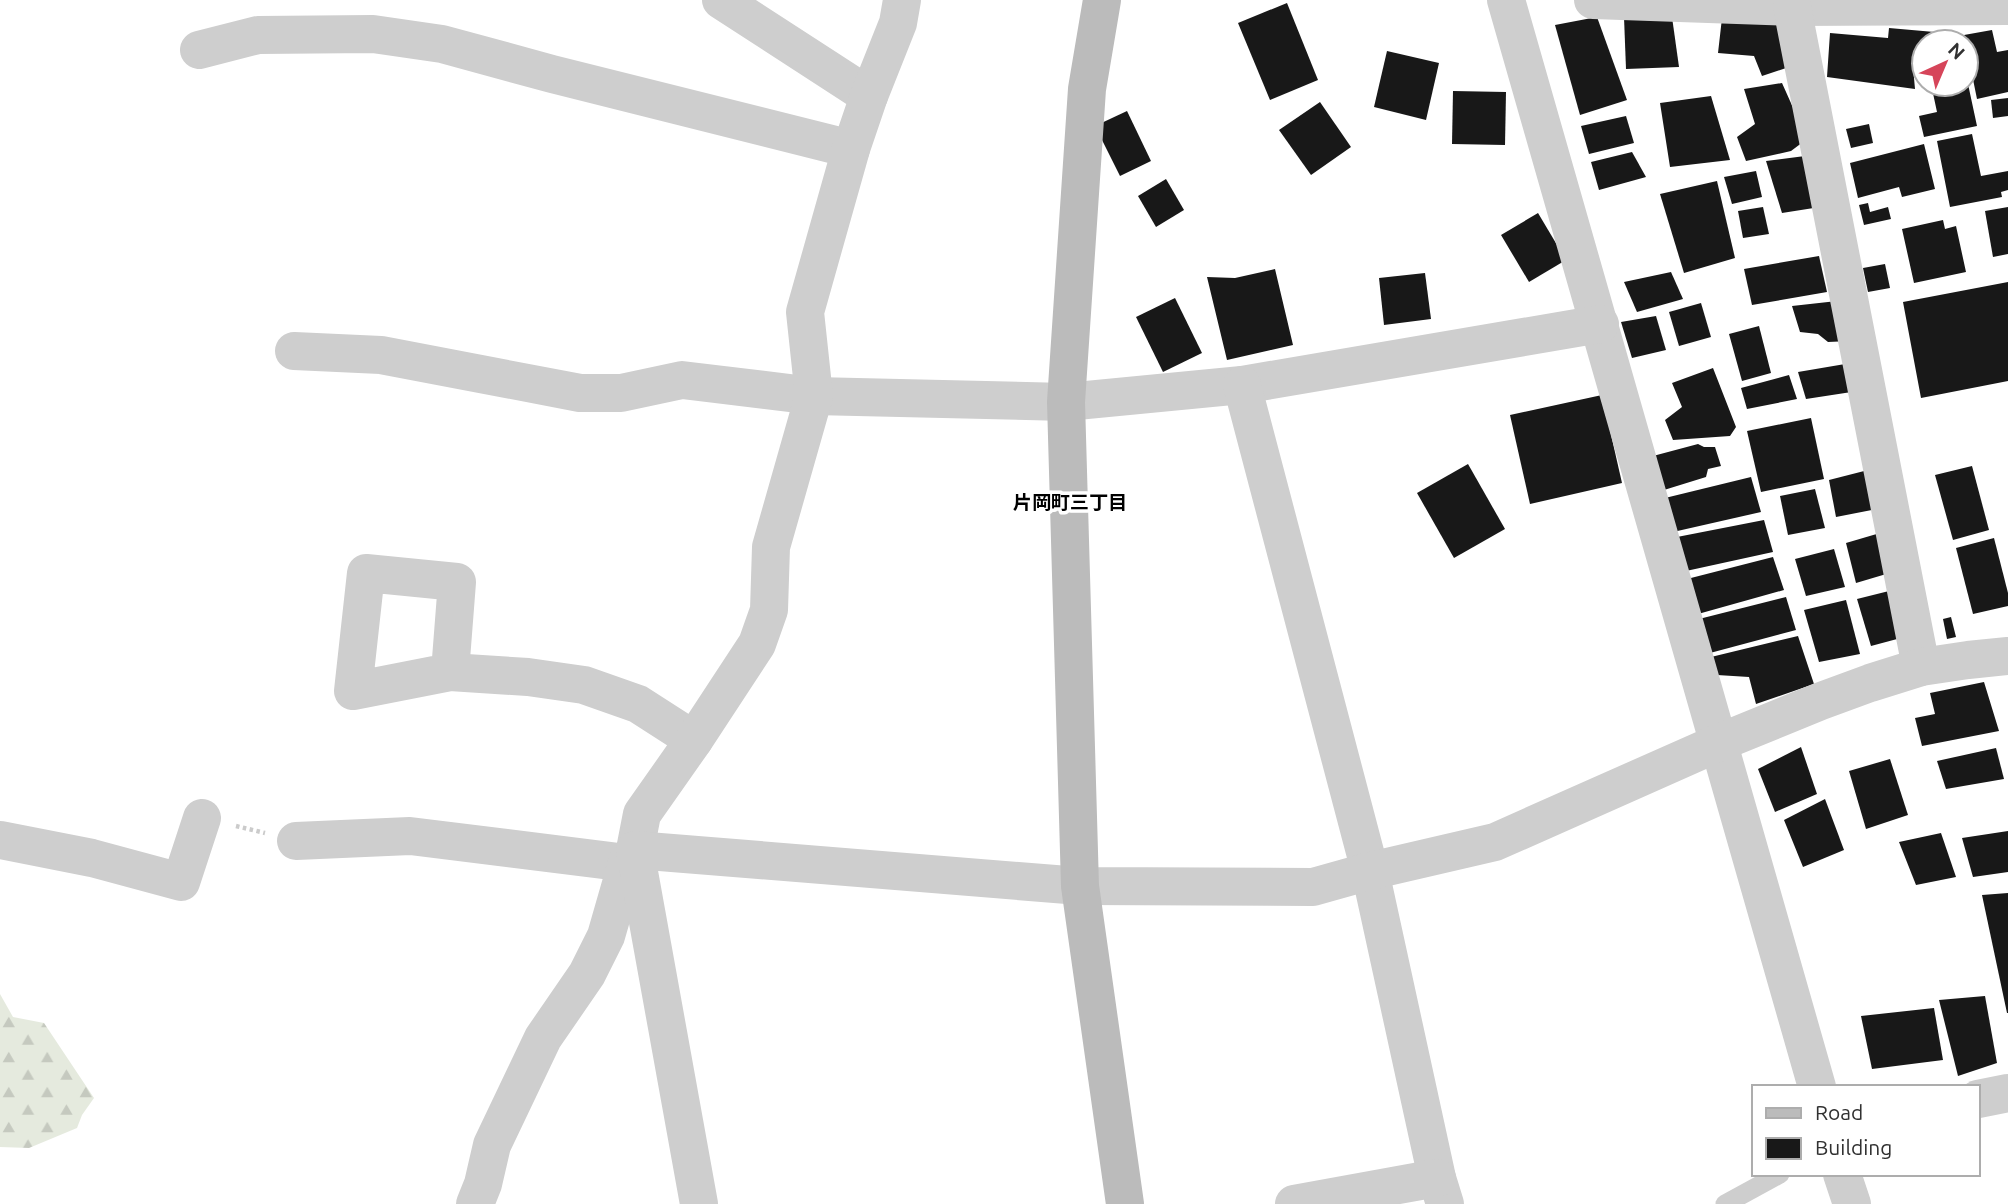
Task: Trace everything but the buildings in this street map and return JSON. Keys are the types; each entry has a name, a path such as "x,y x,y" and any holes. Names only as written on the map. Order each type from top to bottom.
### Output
{"street":[{"path":"721,0 869,96"},
{"path":"475,1204 483,1184 492,1145 543,1038 587,975 606,936 642,814 757,644 769,610 771,548 814,396 805,313 851,149 898,23 902,0"},
{"path":"1102,0 1087,89 1066,402 1080,886 1125,1204"},
{"path":"1506,0 1817,1085"},
{"path":"1593,0 1792,8 2008,6"},
{"path":"1792,8 1921,667"},
{"path":"199,50 258,35 373,34 442,44 851,149"},
{"path":"294,351 381,355 580,393 621,393 682,380 814,396 1066,402 1242,385 1600,324"},
{"path":"1242,385 1370,871 1441,1191 1294,1204"},
{"path":"296,841 410,836 631,856 1080,886 1313,887 1496,842 1718,743 1821,701 1921,667 2008,656"},
{"path":"450,672 528,677 584,685 638,704 694,740"},
{"path":"0,840 92,858 181,882 202,818"},
{"path":"631,856 699,1204"},
{"path":"1980,1099 2008,1093"},
{"path":"1843,1176 1852,1204"}],"lane":[{"path":"1725,1204 1776,1176"}],"path":[{"path":"202,818 296,841"}],"green space":[{"path":"0,994 13,1017 44,1023 94,1098 77,1128 29,1148 0,1147"}],"district":[{"name":"片岡町三丁目","path":"1070,502"}]}
